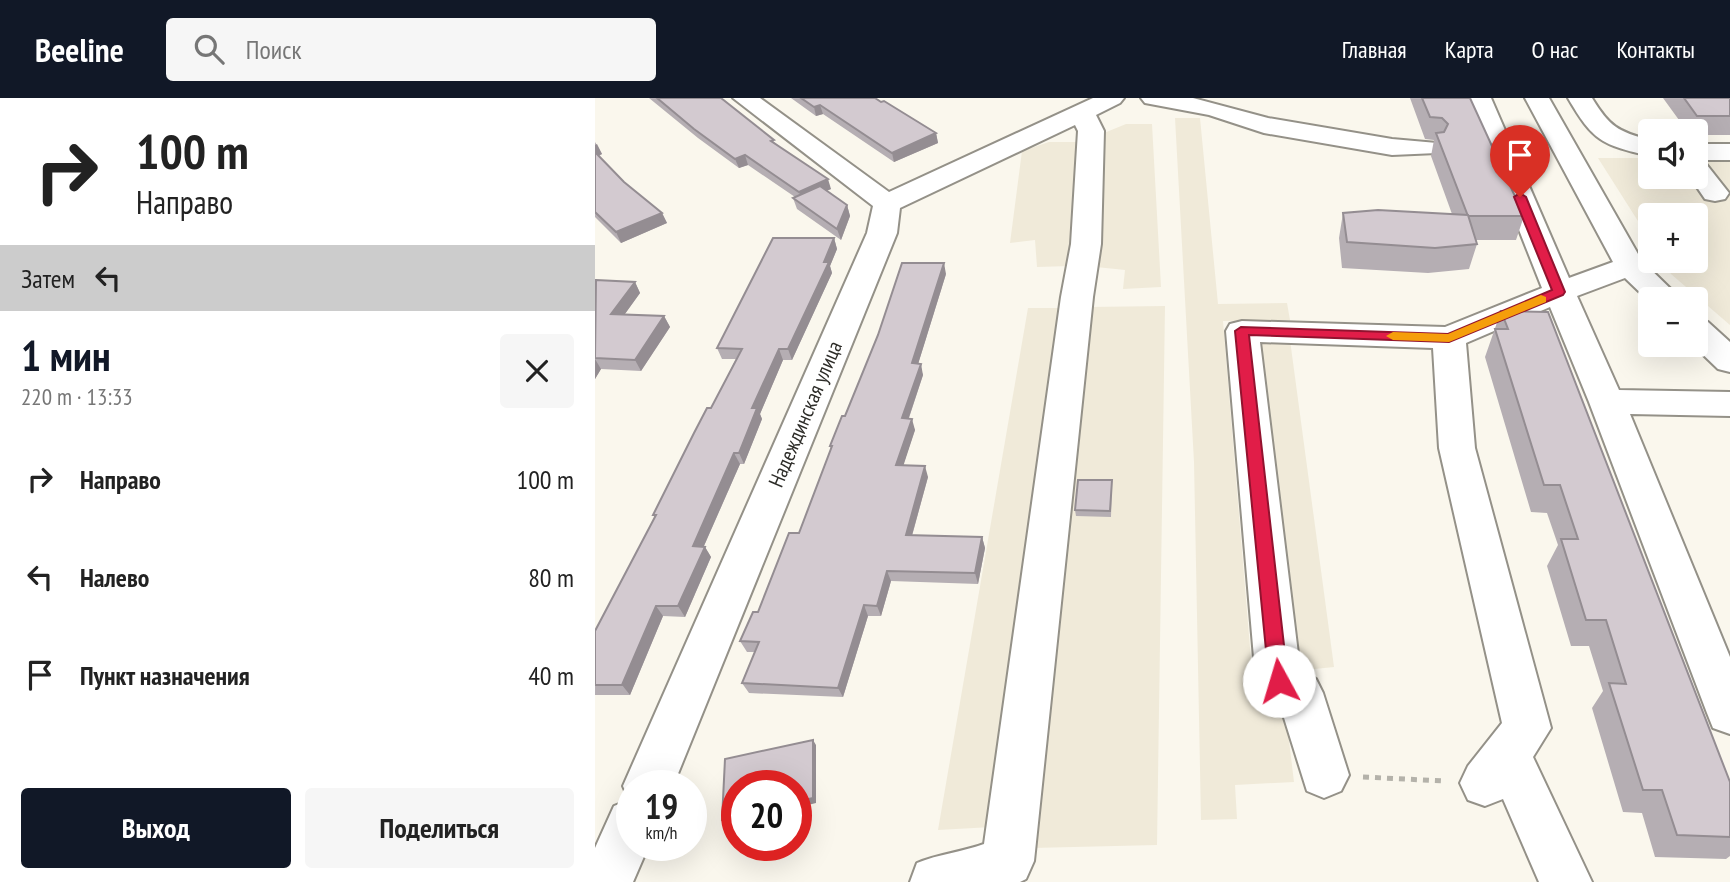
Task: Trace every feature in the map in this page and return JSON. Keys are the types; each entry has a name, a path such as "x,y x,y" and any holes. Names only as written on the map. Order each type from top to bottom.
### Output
{"street":[{"path":"745,98 887,204 1083,103 1091,131 1086,244 1075,311 1007,860 956,880"},
{"path":"1153,98 1214,109 1263,125 1392,147 1428,148"},
{"path":"1479,98 1522,150 1652,287"},
{"path":"1537,98 1522,150 1559,292 1607,402 1730,713"},
{"path":"1580,98 1602,132 1638,144"},
{"path":"1708,152 1730,152"},
{"path":"1708,183 1715,193"},
{"name":"Надеждинская улица","path":"655,770 882,233 887,204"},
{"path":"1324,775 1300,693 1279,681 1241,331 1449,338 1630,266"},
{"path":"1449,338 1457,449 1527,728 1496,769 1566,882"},
{"path":"1708,340 1730,361"},
{"path":"1607,402 1730,404"},
{"path":"607,882 616,861"}],"path":[{"path":"1324,775 1496,769"}],"shaded area":[{"path":"1175,118 1200,118 1218,304 1287,303 1290,320 1223,321 1254,696 1284,699 1294,782 1235,785 1237,819 1201,820 1194,462"},
{"path":"1126,124 1152,124 1161,287 1123,289 1125,270 1096,267 1104,133"},
{"path":"1049,142 1079,142 1070,266 1037,267 1035,240 1010,243 1022,151"},
{"path":"1598,158 1638,158 1638,189 1708,189 1708,159 1730,160 1730,325 1708,306 1708,287 1686,287 1670,273 1708,273 1708,203 1638,203 1638,221"},
{"path":"1165,306 1157,845 1032,848 1087,307"},
{"path":"1028,308 1063,308 992,827 938,830"},
{"path":"1257,339 1290,340 1334,667 1295,671"}],"building":[{"path":"657,98 721,98 774,140 771,141 828,179 799,192 745,155 735,159"},
{"path":"801,98 875,98 936,133 892,153 820,105 814,107"},
{"path":"1422,98 1470,98 1524,216 1468,216 1436,133 1444,132 1448,124 1442,118 1430,117"},
{"path":"1684,98 1730,98 1730,116 1697,116"},
{"path":"595,152 624,182 662,213 616,232 595,212"},
{"path":"820,186 847,205 837,229 793,198"},
{"path":"1378,210 1468,215 1477,244 1435,248 1347,242 1343,213"},
{"path":"773,238 834,238 824,262 829,262 788,349 779,349 752,408 757,408 739,453 734,453 693,546 705,547 678,606 656,606 622,685 595,685 595,631 656,515 653,515 707,408 711,408 742,349 717,348"},
{"path":"902,263 944,263 912,363 921,364 902,418 912,419 896,465 925,466 906,535 982,537 975,573 887,571 877,606 864,605 838,688 742,683 759,642 740,641 753,612 758,612 789,533 799,533 830,446 878,335"},
{"path":"596,280 635,282 611,314 664,316 635,360 595,358"},
{"path":"1501,311 1548,312 1730,782 1730,837 1677,835 1662,790 1643,790 1609,683 1626,684 1606,620 1586,620 1561,539 1578,539 1560,485 1544,485 1495,329 1508,329"},
{"path":"1078,480 1112,480 1110,511 1075,510"},
{"path":"813,740 813,798 812,770 724,770 725,759"}],"slow traffic":[{"path":"1393,336 1449,338 1541,299"}],"route":[{"path":"1279,681 1241,331 1449,338 1559,292 1520,197"}]}
